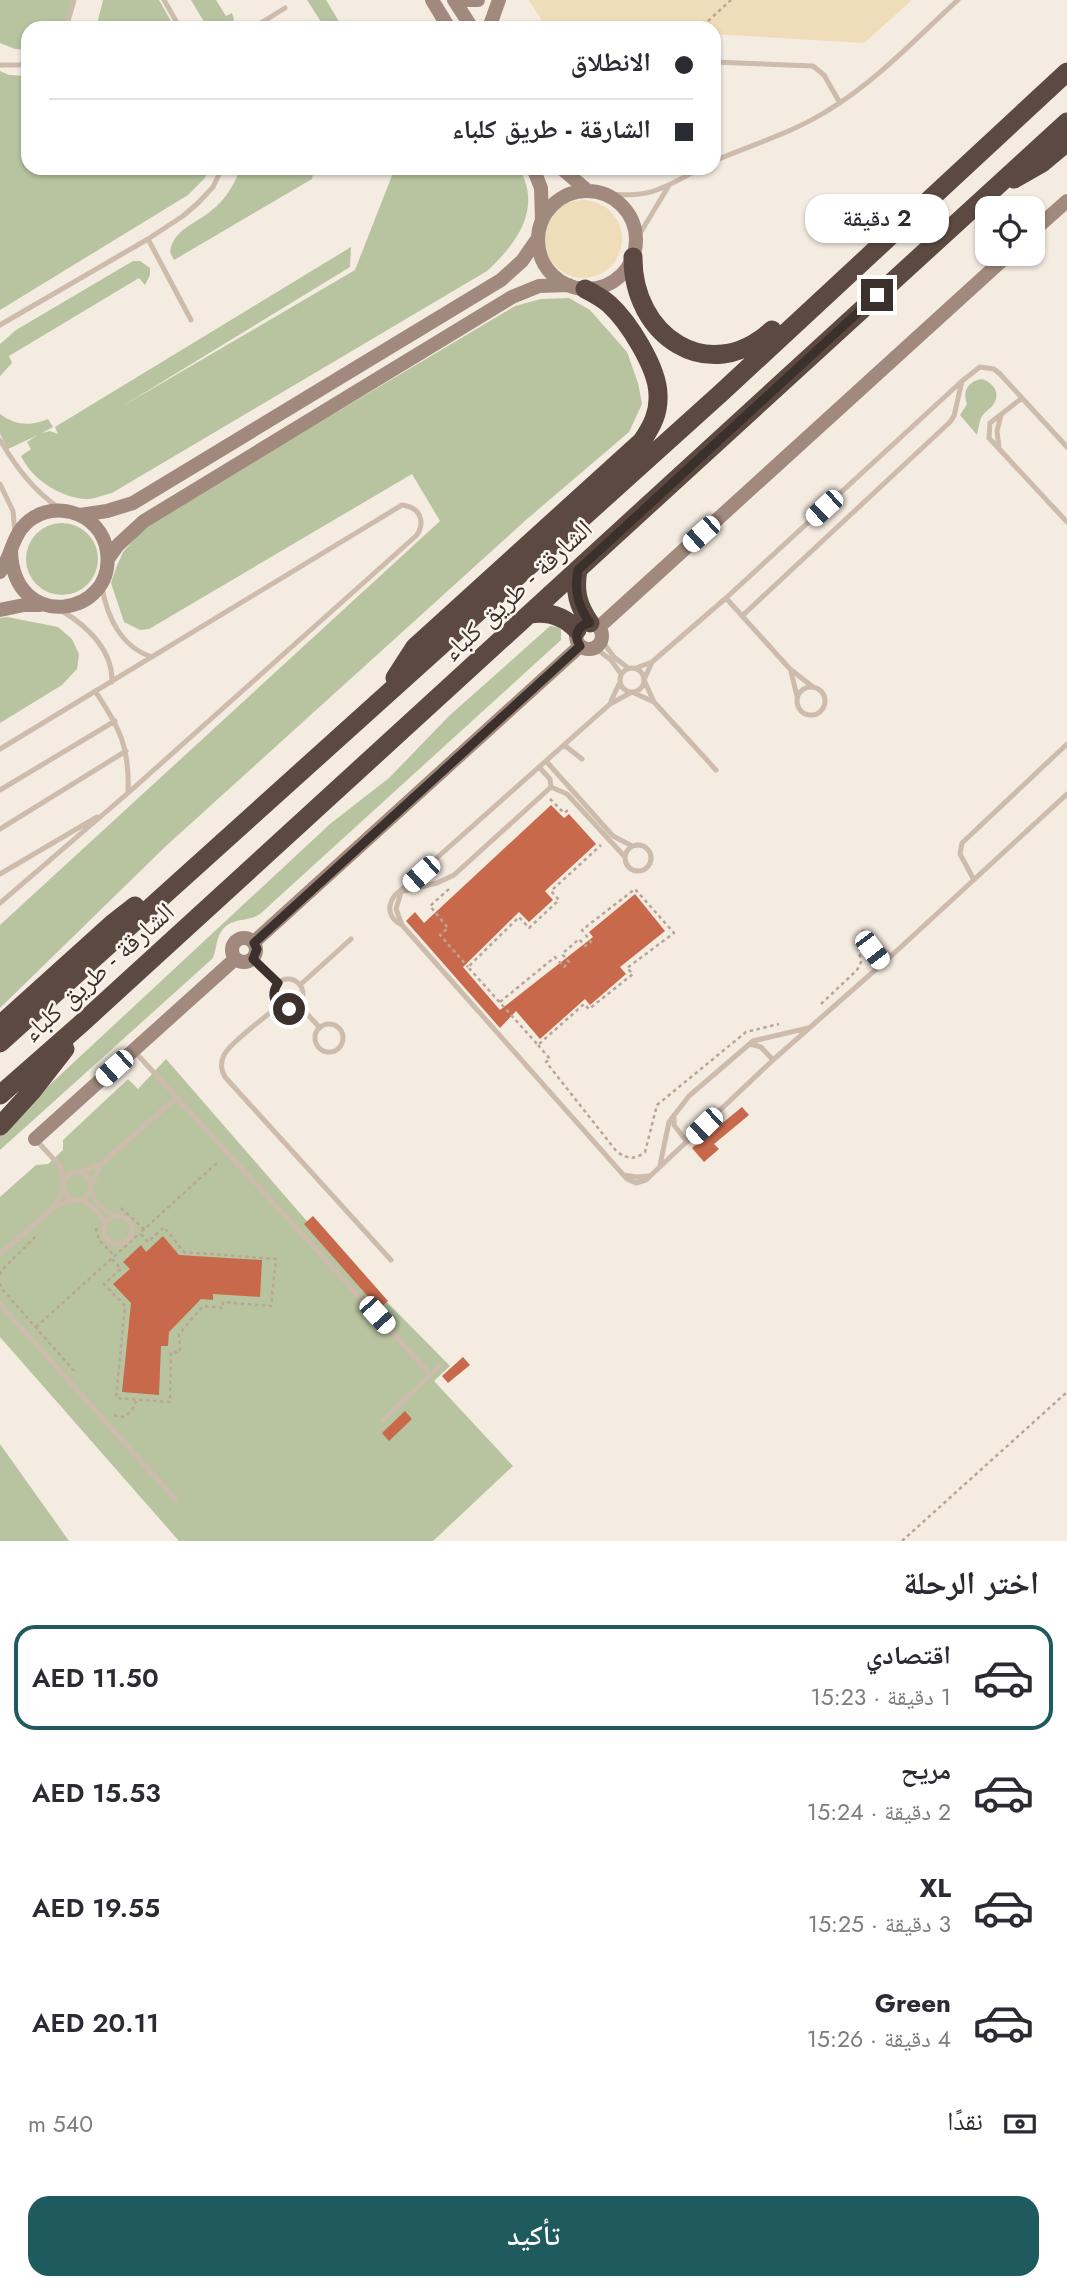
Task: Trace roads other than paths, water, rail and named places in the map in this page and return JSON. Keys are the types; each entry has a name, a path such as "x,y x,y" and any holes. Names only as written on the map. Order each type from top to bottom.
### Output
{"highway":[{"name":"الشارقة - طريق كلباء","path":"0,1043 721,393 1067,72"},
{"path":"634,249 633,275 636,292 643,309 664,334 675,343 705,354 722,355 749,348 759,342 999,125 1052,86"},
{"name":"الشارقة - طريق كلباء","path":"0,1095 1067,122"},
{"path":"997,185 1034,169 1067,142"},
{"path":"387,693 402,664 415,647 642,441 652,426 659,393 651,367 617,312 597,295 577,287"},
{"path":"578,570 576,581 579,604 591,636"},
{"path":"530,614 556,615 591,636"},
{"path":"0,1025 112,924 166,884 195,868"},
{"path":"0,1126 51,1068 83,1022"}],"street":[{"path":"432,0 445,21"},
{"path":"454,0 468,21"},
{"path":"463,0 478,0"},
{"path":"492,21 499,0"},
{"path":"536,175 541,188 542,221 538,238 540,253 546,267 556,278 577,287"},
{"path":"570,175 589,191"},
{"path":"0,610 24,605 69,607 82,602 102,583 108,559 118,545 144,521 512,297 539,286 600,287 614,281 625,271 634,249 634,226 628,213 606,194 589,191 566,196 556,202 542,221"},
{"path":"1045,220 1067,201"},
{"path":"80,515 133,503 501,280 522,261 538,238"},
{"path":"254,943 996,266"},
{"path":"0,572 22,527 33,518 61,510 80,515 92,522 101,533 108,559"},
{"path":"13,546 12,569 18,585 30,597 50,607"},
{"path":"244,938 254,943 257,949 253,959 242,963 235,959 232,948 236,941 244,938"},
{"path":"35,1139 235,959"}],"lane":[{"path":"68,21 74,0"},
{"path":"163,0 176,21"},
{"path":"721,158 808,122 840,103 868,82 958,0"},
{"path":"264,21 285,8"},
{"path":"721,62 813,66 824,75 840,103"},
{"path":"0,65 21,64"},
{"path":"0,325 148,239 198,204 213,187 219,175"},
{"path":"606,194 637,195 668,187 689,175"},
{"path":"634,249 668,187"},
{"path":"148,239 191,320"},
{"path":"591,636 613,659 628,668 652,662 980,367 994,369 1067,447"},
{"path":"742,615 950,422 954,416 962,381"},
{"path":"1022,397 1001,415 997,431 999,447 1067,522"},
{"path":"0,440 29,483 61,510"},
{"path":"0,484 12,511 13,546"},
{"path":"0,749 401,505 418,511 422,528 417,535 109,810 0,903"},
{"path":"102,583 104,601 119,633 131,647 152,657"},
{"path":"726,598 790,669 818,689 825,698 824,709 815,715 804,715 800,711 790,669"},
{"path":"50,607 81,624 101,645 111,666 112,682"},
{"path":"591,636 613,659 621,674 610,704"},
{"path":"652,662 640,688 610,704 539,767 401,892 396,909 402,925 631,1182 641,1183 649,1176 1067,794"},
{"path":"621,674 628,668"},
{"path":"636,668 642,673 654,702 716,771"},
{"path":"620,682 624,689 654,702"},
{"path":"797,696 806,688 813,687"},
{"path":"95,691 115,721 126,751 128,793"},
{"path":"0,790 115,721"},
{"path":"974,880 960,854 962,843 1067,744"},
{"path":"564,745 582,759"},
{"path":"0,830 126,751"},
{"path":"546,761 613,836 632,846 642,845 649,851 649,865 641,870 632,869 625,862 627,851 632,846"},
{"path":"539,767 550,779 551,787"},
{"path":"551,787 566,794 625,857"},
{"path":"401,892 437,883 454,875 551,787"},
{"path":"0,874 109,810"},
{"path":"882,964 862,937 863,932 868,933 890,957"},
{"path":"300,985 351,939"},
{"path":"253,959 278,983"},
{"path":"287,979 300,985 303,995 299,1005 289,1009 275,1002 274,992 278,983 287,979"},
{"path":"299,1005 320,1028"},
{"path":"279,1006 227,1050 222,1061 222,1072 391,1260"},
{"path":"329,1024 338,1027 343,1039 339,1048 330,1052 318,1045 316,1036 320,1028 329,1024"},
{"path":"659,1167 668,1122 689,1096 750,1044 811,1027"},
{"path":"750,1044 761,1047 773,1060"},
{"path":"134,1051 431,1375"},
{"path":"53,1208 68,1175 102,1163 177,1097"},
{"path":"675,1112 674,1125 687,1142"},
{"path":"0,1254 53,1208 73,1199 89,1204 100,1215 105,1224 107,1240 117,1245 127,1242 132,1233 130,1222 126,1218 105,1210 95,1200 90,1179 80,1172 60,1166 35,1139"},
{"path":"80,1200 87,1196 102,1163"},
{"path":"60,1166 63,1187 73,1199"},
{"path":"105,1224 116,1216"},
{"path":"0,1304 176,1500"},
{"path":"383,1420 440,1366"}]}
